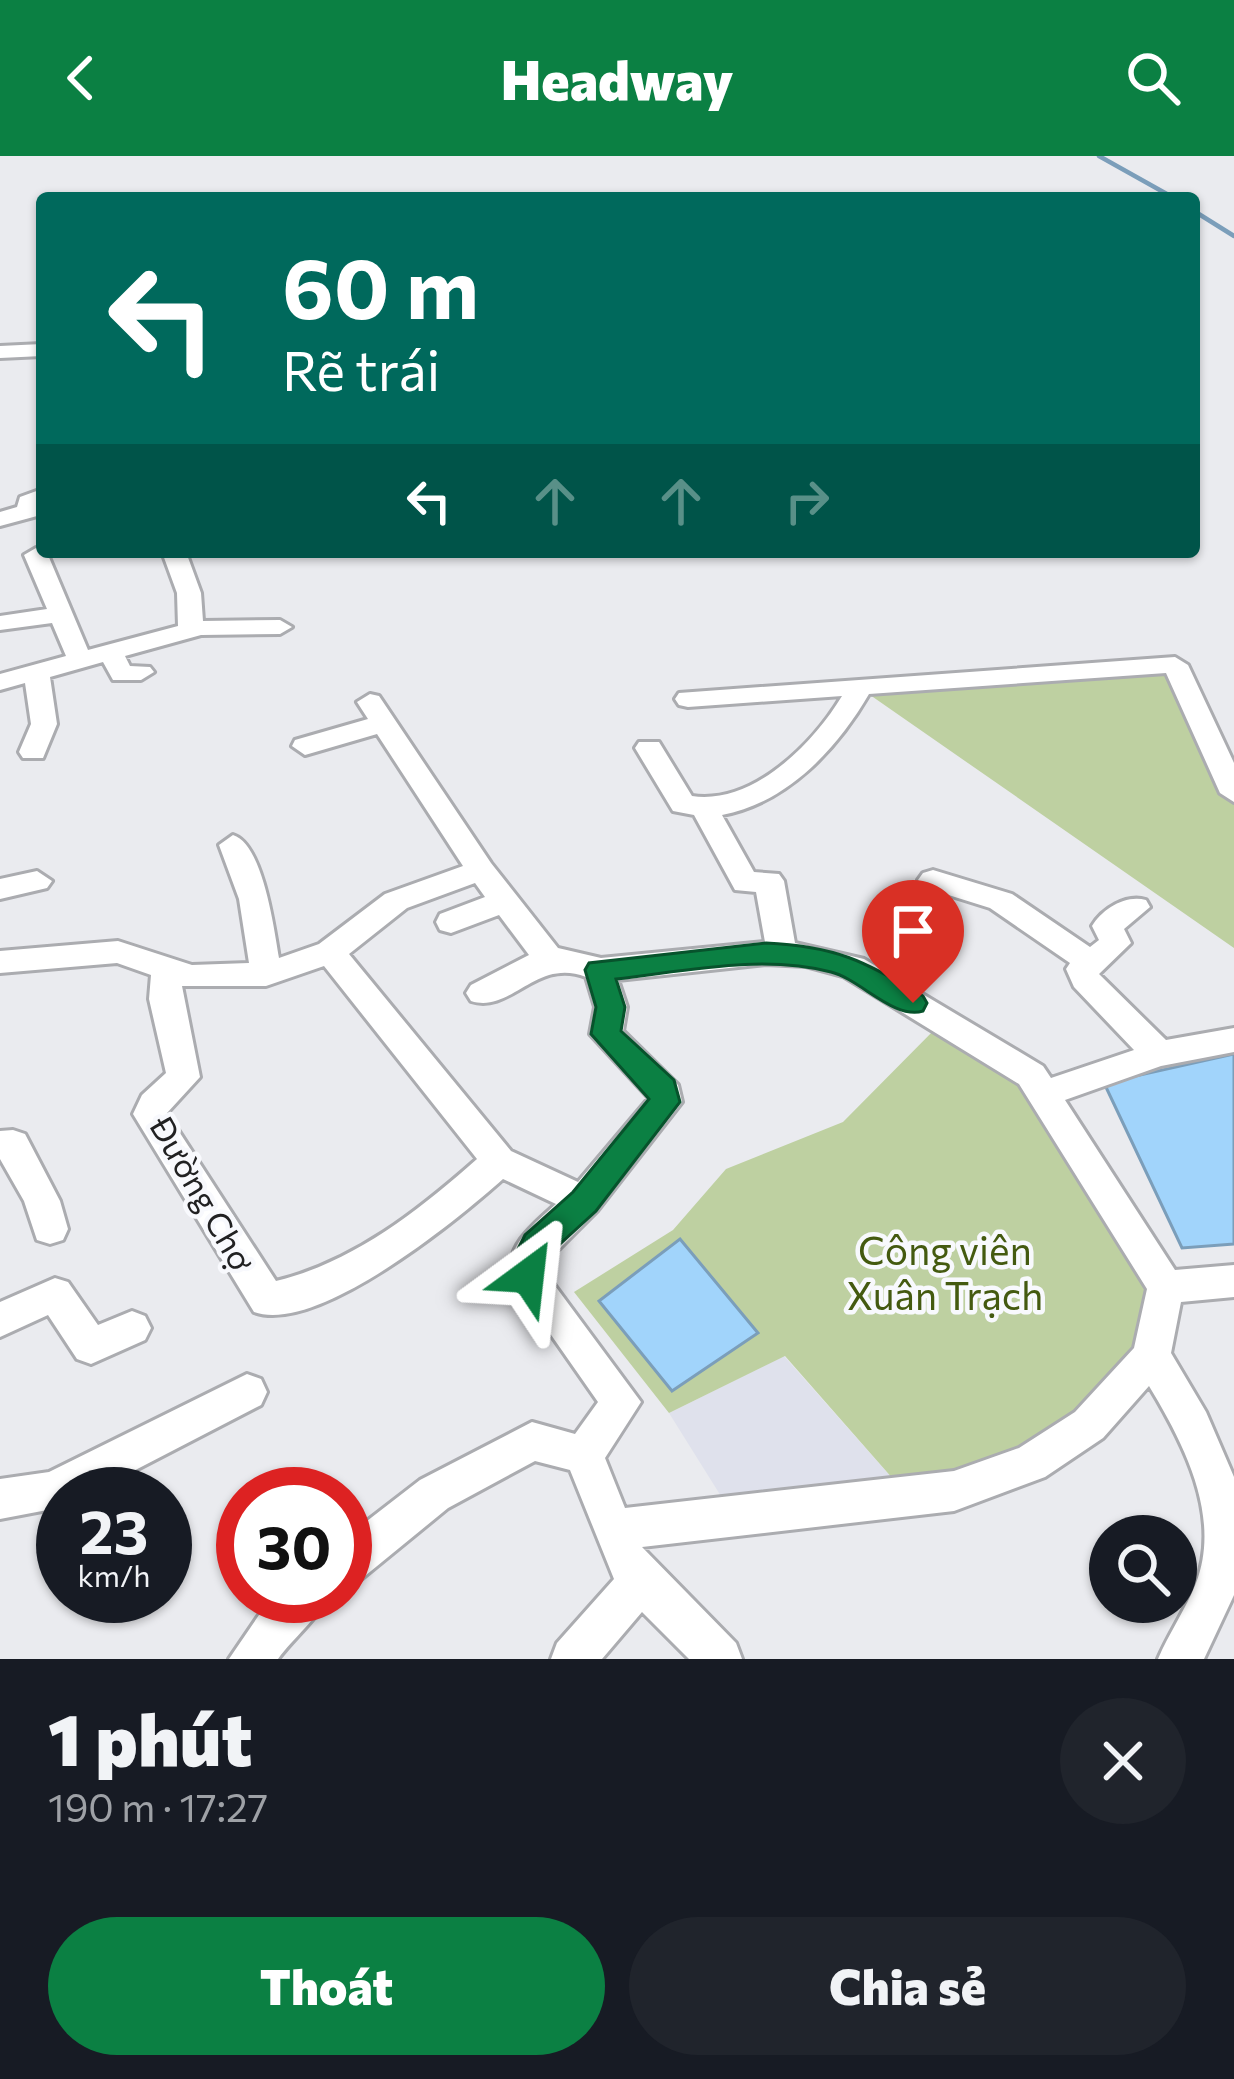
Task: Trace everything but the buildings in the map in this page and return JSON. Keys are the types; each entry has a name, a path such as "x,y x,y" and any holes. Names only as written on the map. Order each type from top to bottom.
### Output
{"street":[{"path":"0,352 36,350"},
{"path":"0,519 29,512 28,502 36,499"},
{"path":"37,558 80,658"},
{"path":"176,558 189,593 191,630"},
{"path":"4,623 59,615"},
{"path":"0,682 191,630 280,627"},
{"path":"109,649 116,672 141,671"},
{"path":"688,699 1175,664 1234,793"},
{"path":"33,752 44,724 36,671"},
{"path":"649,748 676,798 705,809 755,793 794,768 826,740 860,688"},
{"path":"305,746 377,713 481,870 549,958"},
{"path":"705,809 745,883 769,881 782,954"},
{"path":"233,845 254,899 266,974"},
{"path":"0,962 118,952 191,977 266,974 330,952 396,901 481,870"},
{"path":"933,880 1001,901 1090,962"},
{"path":"0,889 37,881"},
{"path":"451,922 504,901"},
{"path":"1136,908 1107,926 1116,943 1082,969 1085,979 1159,1054"},
{"path":"330,952 499,1161 584,1201"},
{"path":"482,993 549,958 574,960 599,970 782,954 854,967 1031,1075 1166,1288 1151,1356 1089,1425 1031,1463 954,1491 613,1530"},
{"name":"Đường Chợ","path":"167,969 165,999 183,1077 154,1104 150,1114 267,1300 310,1292 389,1250 452,1204 499,1161"},
{"path":"584,1455 621,1402 536,1292 527,1263 536,1245 584,1201 666,1094 606,1034 611,1007 599,970"},
{"path":"1043,1094 1159,1054 1234,1040"},
{"path":"0,1145 14,1144 43,1201 50,1229"},
{"path":"1166,1288 1234,1281"},
{"path":"0,1320 55,1294 92,1347 132,1328"},
{"path":"1151,1356 1174,1388 1202,1453 1225,1529 1224,1559 1215,1588 1180,1659"},
{"path":"0,1499 52,1491 247,1392"},
{"path":"372,1544 434,1495 532,1441 584,1455"},
{"path":"584,1455 613,1530 641,1581 720,1659"},
{"path":"573,1659 641,1581"},
{"path":"251,1659 278,1623"}],"shaded area":[{"path":"784,1356 908,1496 724,1501 669,1413"}],"green space":[{"path":"1175,665 1234,792 1234,948 860,688"},
{"name":"Công viên Xuân Trạch","path":"943,1021 1031,1075 1166,1287 1151,1356 1089,1425 908,1496 785,1356 669,1413 574,1292 673,1230 726,1169 843,1122"}],"water":[{"path":"1234,1054 1234,1244 1182,1248 1104,1083"},
{"path":"680,1239 758,1333 672,1391 599,1301"}],"waterway":[{"path":"1099,156 1163,192"},
{"path":"1200,215 1234,236"}],"route":[{"path":"528,1276 527,1263 536,1245 584,1201 665,1102 663,1088 606,1034 611,1007 599,970 734,955 806,955 854,967 913,1003"}]}
